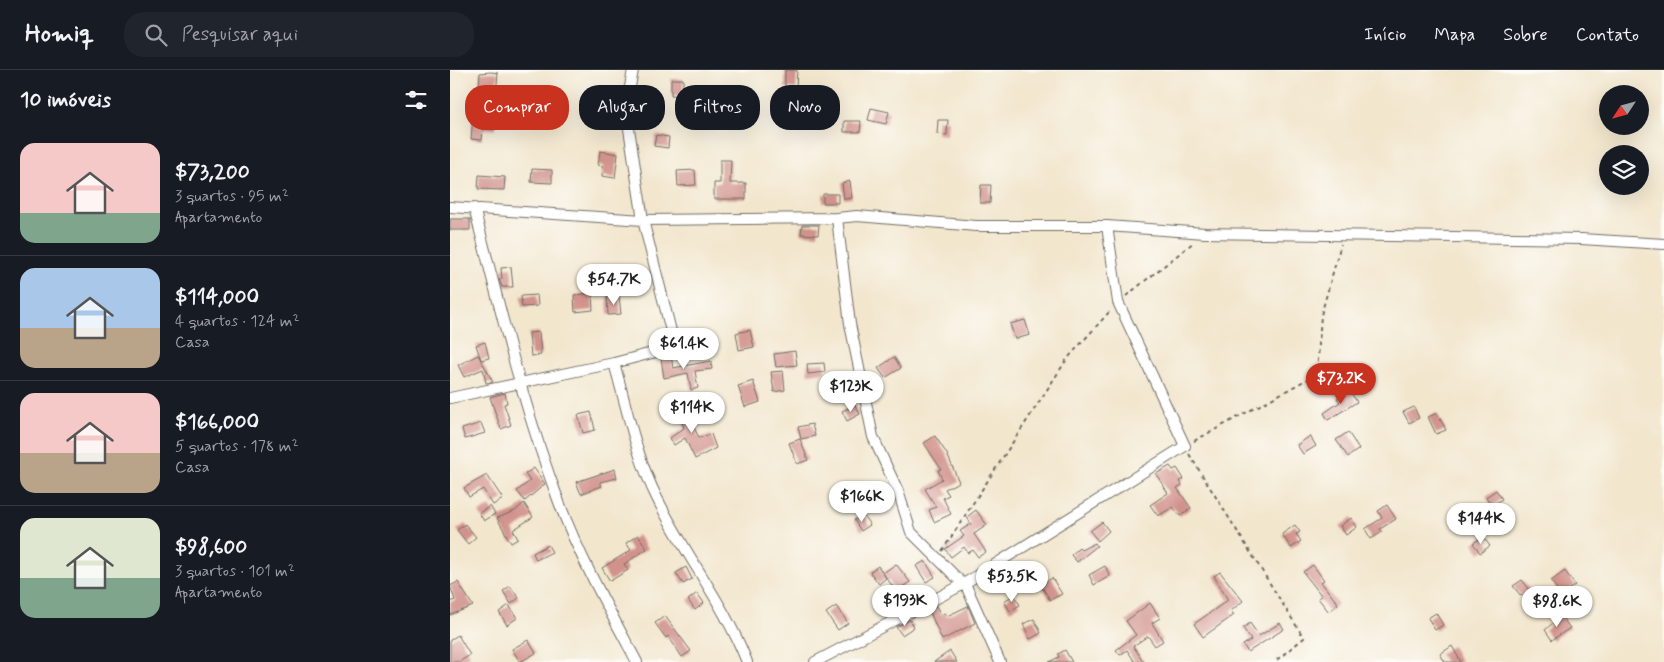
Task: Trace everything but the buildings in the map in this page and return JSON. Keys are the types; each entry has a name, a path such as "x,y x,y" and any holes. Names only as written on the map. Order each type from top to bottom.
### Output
{"street":[{"path":"450,398 614,363 676,347 643,220 626,109 633,70"},
{"path":"450,207 643,220 837,218 857,216 976,226 1107,226 1205,233 1581,239 1664,244"},
{"path":"474,208 520,383 559,502 597,588 637,662"},
{"path":"837,218 850,324 873,437 898,491 911,532 967,588 1000,662"},
{"path":"814,662 962,585 1184,446 1118,302 1107,226"},
{"path":"614,363 641,456 656,497 679,542 734,628 747,662"}],"path":[{"path":"936,559 1066,359 1118,302 1205,233"},
{"path":"1274,662 1304,638 1184,446 1317,374 1321,315 1343,235"}]}
